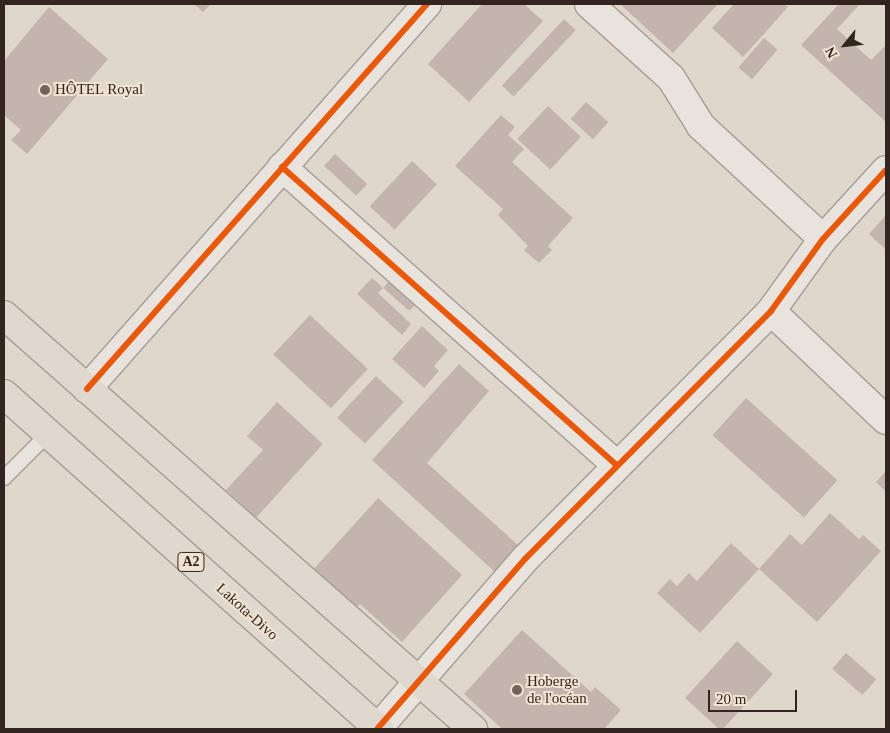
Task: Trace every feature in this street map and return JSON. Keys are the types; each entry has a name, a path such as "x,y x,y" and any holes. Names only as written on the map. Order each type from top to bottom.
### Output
{"main road":[{"path":"4,315 473,729"},
{"name":"Lakota-Divo","path":"4,394 378,729"}],"street":[{"path":"87,389 427,4"},
{"path":"589,4 671,78 701,126 823,239"},
{"path":"282,168 616,465"},
{"path":"378,729 526,558 616,465 771,311 823,239 886,170"},
{"path":"771,311 886,420"}],"lane":[{"path":"4,478 48,434"}],"building":[{"path":"194,4 211,4 203,12"},
{"path":"482,4 524,4 543,21 469,102 428,64"},
{"path":"620,4 699,5 718,4 673,53"},
{"path":"734,4 784,4 788,7 743,57 712,28"},
{"path":"839,4 860,4 837,29 871,60 886,45 886,122 801,45"},
{"path":"49,7 108,59 27,154 11,140 21,130 4,115 4,61"},
{"path":"564,19 576,30 514,96 502,86"},
{"path":"764,38 778,50 752,79 738,67"},
{"path":"586,102 608,122 593,139 571,119"},
{"path":"548,106 581,137 550,170 517,139"},
{"path":"501,115 515,127 508,135 524,149 512,162 573,218 548,246 552,250 539,263 524,250 528,246 498,215 503,209 455,166"},
{"path":"335,154 367,184 356,196 324,166"},
{"path":"412,161 437,184 395,230 370,206"},
{"path":"886,215 886,250 869,234"},
{"path":"372,278 383,288 378,293 411,324 402,335 357,294"},
{"path":"391,279 417,302 410,311 383,288"},
{"path":"310,315 368,369 331,408 273,354"},
{"path":"422,326 448,350 434,366 439,371 424,388 392,359"},
{"path":"459,364 489,391 427,463 518,545 495,572 372,460"},
{"path":"376,376 404,402 365,444 337,418"},
{"path":"746,398 837,480 804,517 713,435"},
{"path":"277,402 323,444 244,531 230,519 243,505 226,490 263,450 247,436"},
{"path":"886,471 886,492 876,482"},
{"path":"378,498 462,575 402,642 360,604 343,623 302,582"},
{"path":"830,513 859,539 863,535 881,551 817,622 759,569 790,534 802,545"},
{"path":"731,543 759,569 700,633 657,593 670,579 677,586 689,573 697,581"},
{"path":"522,630 591,692 595,687 621,710 604,729 502,729 464,694"},
{"path":"737,641 773,674 723,729 719,729 685,698"},
{"path":"846,653 876,679 862,695 832,669"}],"cycle path":[{"path":"87,389 427,4"},
{"path":"282,167 616,465"},
{"path":"378,728 526,558 771,311 823,239 886,170"}],"place":[{"name":"HÔTEL Royal","path":"45,90"},
{"name":"Hoberge de l'océan","path":"517,690"}]}
